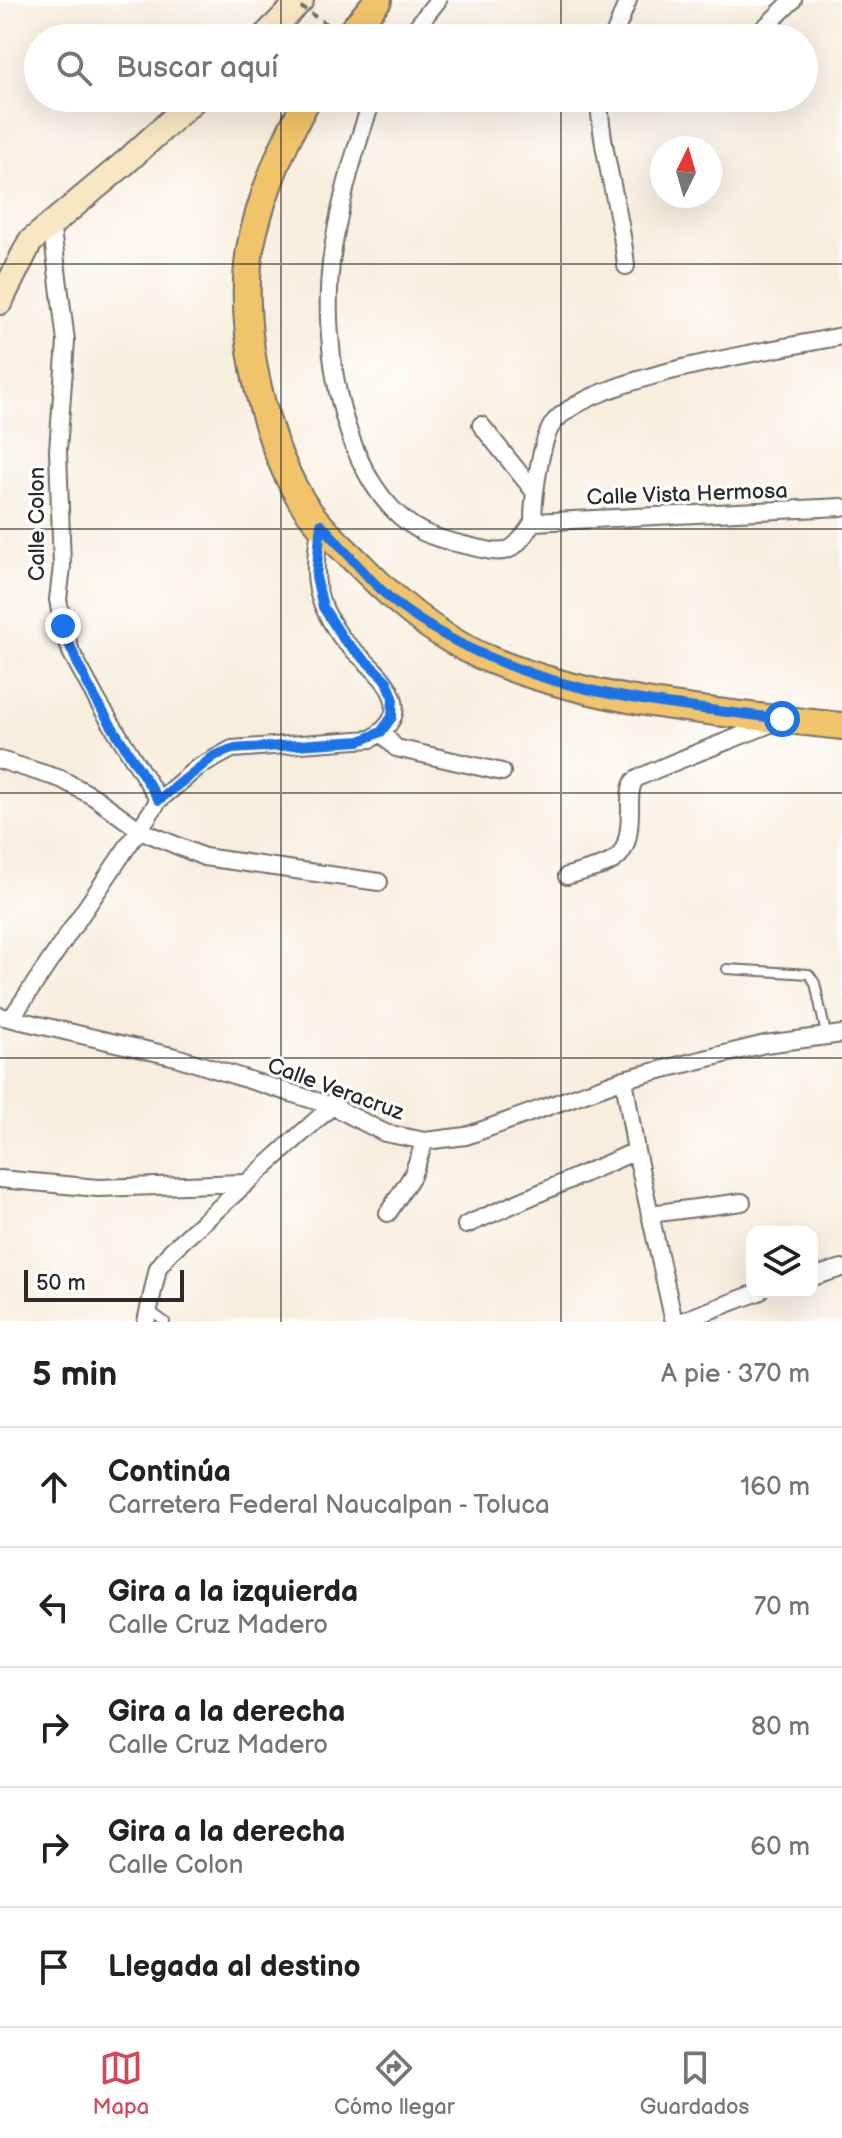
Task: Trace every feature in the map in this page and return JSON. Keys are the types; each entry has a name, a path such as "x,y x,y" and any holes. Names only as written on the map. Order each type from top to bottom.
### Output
{"main road":[{"path":"358,24 378,0"},
{"path":"279,24 301,4"},
{"path":"0,302 30,242 181,112"},
{"path":"301,112 270,174 253,234 248,293 255,362 269,432 303,503 321,524 404,609 490,661 569,685 639,701 842,726"}],"street":[{"path":"419,24 438,0"},
{"path":"619,24 628,0"},
{"path":"768,24 793,0"},
{"path":"368,112 354,151 331,264 332,350 340,411 361,463 395,510 422,532 482,549 510,551 519,546 533,522 533,490 553,423 578,401 615,385 842,336"},
{"path":"599,112 600,130 623,231 626,266"},
{"name":"Calle Colon","path":"51,222 66,341 58,450 62,566 58,600 71,652 159,800"},
{"path":"481,425 533,490"},
{"name":"Calle Vista Hermosa","path":"533,522 842,507"},
{"path":"6,1016 159,800 214,756 232,749 344,743 371,739 381,732 394,710 387,681 344,640 323,607 316,577 321,524"},
{"path":"567,876 616,862 625,852 630,797 634,782 643,774 707,752 782,719"},
{"path":"381,732 396,748 502,772"},
{"path":"0,760 61,779 94,797 140,830 204,857 379,882"},
{"name":"Calle Veracruz","path":"6,1016 176,1057 332,1106 385,1133 425,1141 466,1136 624,1079 765,1044 834,1034"},
{"path":"624,1079 636,1151 676,1322 746,1297"},
{"path":"148,1316 158,1268 171,1251 332,1106"},
{"path":"388,1213 412,1176 425,1141"},
{"path":"466,1225 636,1151"},
{"path":"0,1179 98,1188 244,1183"},
{"path":"650,1214 742,1202"},
{"path":"818,1275 842,1268"}],"lane":[{"path":"727,969 809,974 834,1034"},
{"path":"148,1316 165,1322"}],"path":[{"path":"301,4 328,24"}],"route":[{"path":"63,626 71,652 98,702 159,800 214,756 232,749 329,745 371,739 381,732 392,717 393,697 387,681 344,640 323,607 316,577 321,524 404,609 490,661 535,676 639,701 782,719"}]}
